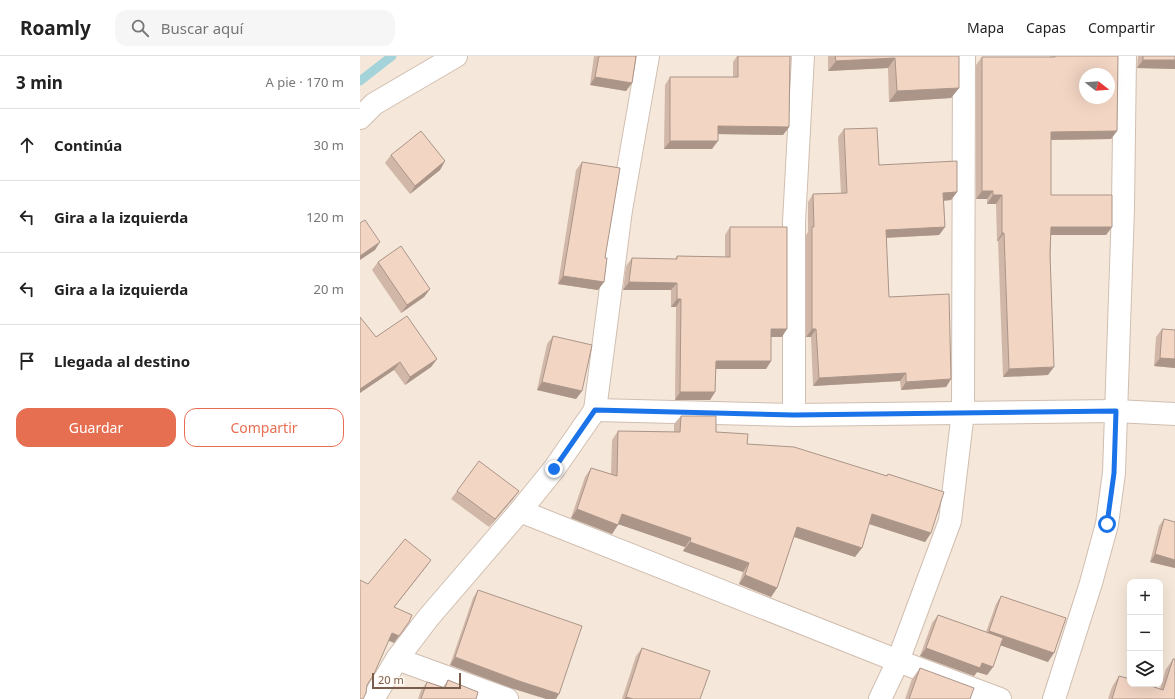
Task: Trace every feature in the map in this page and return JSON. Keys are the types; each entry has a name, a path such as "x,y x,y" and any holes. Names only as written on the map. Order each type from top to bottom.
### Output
{"street":[{"path":"360,118 374,104 456,56"},
{"path":"373,699 397,659 428,618 554,469 595,410 621,210 648,56"},
{"path":"794,415 794,222 803,56"},
{"path":"880,699 898,661 950,521 963,412 964,56"},
{"path":"1054,699 1091,583 1107,524 1114,473 1123,208 1125,56"},
{"path":"595,410 794,415 1116,411 1175,414"},
{"path":"520,511 898,661 1000,699"},
{"path":"397,659 507,699"}],"shaded area":[{"path":"360,56 1175,56 1175,699 360,699"}],"building":[{"path":"599,56 636,56 632,83 595,77"},
{"path":"738,56 790,56 789,127 718,126 718,141 670,141 670,77 738,77"},
{"path":"835,56 959,56 959,88 897,91 895,58 836,61"},
{"path":"1118,56 1117,131 1051,132 1051,195 1112,195 1112,227 1051,227 1050,255 1054,367 1009,369 1004,233 1002,233 1002,195 993,195 993,191 982,191 982,57"},
{"path":"1143,56 1175,56 1175,60 1143,60"},
{"path":"877,128 879,165 957,161 957,192 943,193 945,227 886,230 889,297 949,294 951,379 906,382 906,373 819,378 816,329 812,329 812,227 814,227 813,194 847,193 844,129"},
{"path":"421,131 445,161 415,186 391,155"},
{"path":"582,162 620,168 605,258 607,258 604,282 563,276"},
{"path":"365,220 380,242 360,256 360,223"},
{"path":"730,227 787,227 787,329 771,329 771,361 716,361 715,392 680,392 681,299 677,299 677,283 629,282 632,258 677,259 677,256 730,257"},
{"path":"401,246 430,289 407,305 378,262"},
{"path":"407,316 437,359 410,377 400,362 360,389 360,317 376,337"},
{"path":"1162,329 1175,330 1175,359 1160,358"},
{"path":"553,336 592,345 582,391 542,382"},
{"path":"681,416 716,416 716,432 748,434 747,444 794,447 944,492 931,533 872,514 862,548 797,527 777,588 745,575 749,563 690,542 691,538 622,514 618,525 577,509 591,468 617,476 618,431 680,432"},
{"path":"479,461 519,491 495,519 457,491"},
{"path":"1164,519 1175,522 1175,560 1155,554"},
{"path":"405,539 431,560 394,607 412,615 399,636 392,633 374,674 367,685 366,693 363,699 360,699 360,580 368,584"},
{"path":"478,590 582,626 559,694 455,657"},
{"path":"1001,596 1066,618 1054,653 989,631"},
{"path":"938,615 1003,638 993,667 982,663 980,668 926,648"},
{"path":"642,648 710,671 700,699 633,699 626,697"},
{"path":"1173,659 1175,659 1175,699 1112,699 1119,676 1127,678 1127,687 1154,687 1163,690"},
{"path":"920,668 974,688 970,699 909,699"},
{"path":"448,680 478,692 476,699 421,699 427,682 445,688"}],"waterway":[{"path":"360,81 392,56"}],"route":[{"path":"554,469 595,410 794,415 1116,411 1114,473 1107,524"}]}
